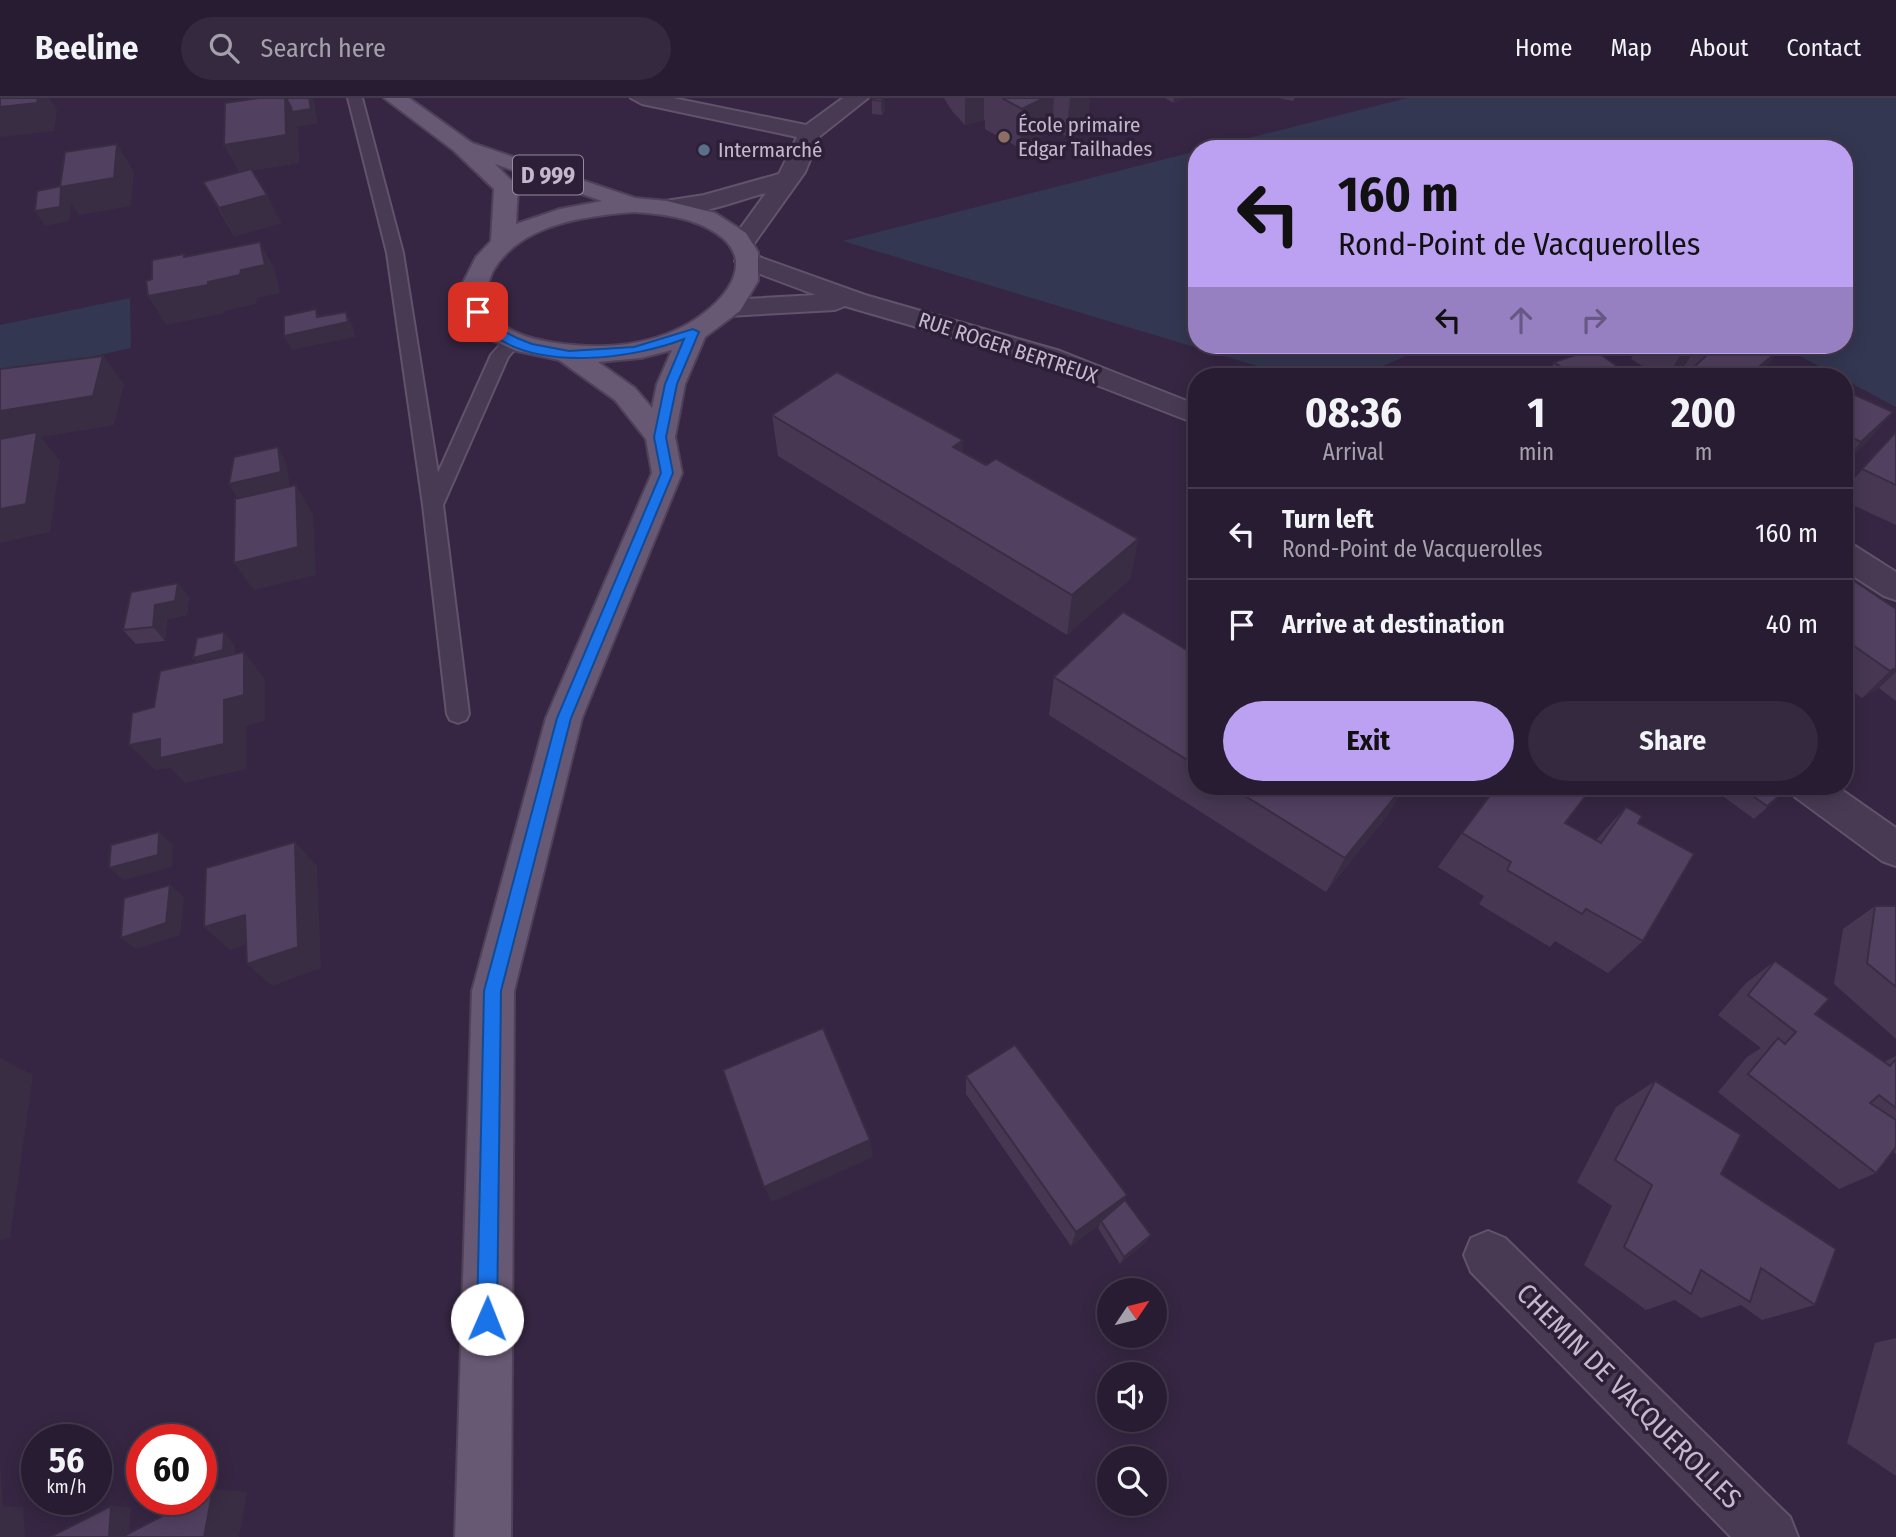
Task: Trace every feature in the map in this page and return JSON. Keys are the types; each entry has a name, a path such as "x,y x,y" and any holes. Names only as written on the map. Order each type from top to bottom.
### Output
{"main road":[{"name":"D 999","path":"395,98 461,145 506,187 503,243"},
{"name":"D 999","path":"461,145 634,205"},
{"path":"598,207 667,207 724,227 745,252 745,285 728,309 693,332 655,346 634,350 569,355 528,347 513,340 497,332 478,312 473,289 482,265 503,243 530,227 563,215 598,207"},
{"path":"483,1537 493,991 564,718 667,473 660,437 671,384 693,332"},
{"path":"569,355 625,394 660,437"}],"street":[{"path":"642,98 810,133"},
{"path":"745,252 785,180 793,172 810,133 857,98"},
{"path":"667,207 706,202 785,180"},
{"name":"RUE ROGER BERTREUX","path":"745,252 856,301 1050,357 1188,411"},
{"name":"RUE ROGER BERTREUX","path":"728,309 856,301"},
{"path":"1853,560 1896,589"},
{"path":"1821,795 1896,849"},
{"name":"CHEMIN DE VACQUEROLLES","path":"1488,1255 1770,1537"}],"lane":[{"path":"355,98 395,253 433,505 458,714"},
{"path":"433,505 499,355 513,340"}],"shaded area":[{"path":"1407,98 1896,98 1896,407 1853,384 1853,368 1823,368 1796,354 1853,354 1853,140 1241,140"},
{"path":"1188,153 1188,345 843,241"},
{"path":"130,298 131,348 0,377 0,325"},
{"path":"1217,354 1410,354 1378,368 1264,368"}],"building":[{"path":"0,98 38,98 37,103 0,107"},
{"path":"259,98 285,98 286,135 224,145 225,103"},
{"path":"286,98 309,98 311,109 292,112"},
{"path":"1002,98 1044,98 1022,109"},
{"path":"117,144 114,178 60,187 65,152"},
{"path":"251,169 267,195 219,208 203,182"},
{"path":"61,186 60,207 35,211 37,191"},
{"path":"260,242 265,265 241,270 240,275 208,282 208,285 148,296 146,281 152,279 152,260 184,254 184,257"},
{"path":"316,309 317,317 346,312 348,322 284,336 284,316"},
{"path":"1578,354 1600,354 1620,368 1562,368 1554,362"},
{"path":"1774,354 1758,368 1695,366 1707,355"},
{"path":"103,356 93,396 0,411 0,369"},
{"path":"837,372 963,440 953,447 986,465 996,459 1138,539 1072,595 772,415"},
{"path":"1853,394 1893,412 1861,442 1853,438"},
{"path":"37,432 26,504 0,509 0,439"},
{"path":"1896,432 1896,485 1862,469"},
{"path":"278,447 281,472 229,484 234,457"},
{"path":"296,485 298,547 234,563 235,499"},
{"path":"1853,580 1896,609 1896,668 1890,671 1853,645"},
{"path":"178,583 175,601 155,605 153,627 123,630 131,592"},
{"path":"1123,612 1188,651 1188,760 1054,677"},
{"path":"224,632 223,650 193,658 197,638"},
{"path":"244,652 244,695 224,700 224,744 160,758 160,739 129,745 132,713 154,707 160,671"},
{"path":"1244,795 1397,795 1345,858"},
{"path":"1490,795 1586,795 1565,823 1601,843 1626,807 1642,816 1638,823 1694,854 1643,941 1586,909 1582,914 1507,870 1511,862 1462,833"},
{"path":"1752,795 1780,795 1767,806"},
{"path":"159,832 158,855 109,868 111,845"},
{"path":"295,842 298,947 247,964 245,915 204,927 206,868"},
{"path":"170,885 166,923 121,938 124,898"},
{"path":"1875,906 1896,906 1896,987 1867,963"},
{"path":"1775,961 1829,999 1815,1014 1890,1066 1896,1059 1896,1108 1879,1095 1870,1103 1896,1120 1896,1147 1876,1173 1748,1074 1778,1038 1785,1044 1796,1032 1748,995"},
{"path":"823,1028 870,1140 764,1187 723,1070"},
{"path":"1015,1045 1127,1195 1076,1232 966,1076"},
{"path":"1655,1081 1741,1135 1721,1174 1836,1249 1815,1305 1761,1268 1750,1302 1701,1270 1691,1294 1624,1247 1652,1185 1615,1160"},
{"path":"1125,1200 1151,1235 1124,1257 1101,1221"},
{"path":"93,1515 110,1515 109,1537 50,1537"},
{"path":"164,1515 208,1515 204,1537 122,1537"}],"place":[{"name":"École primaire Edgar Tailhades","path":"1004,137"},
{"name":"Intermarché","path":"704,150"}],"route":[{"path":"478,312 497,332 513,340 528,347 569,355 612,354 634,350 655,346 693,332 671,384 660,437 667,473 564,718 493,991 487,1319"}]}
